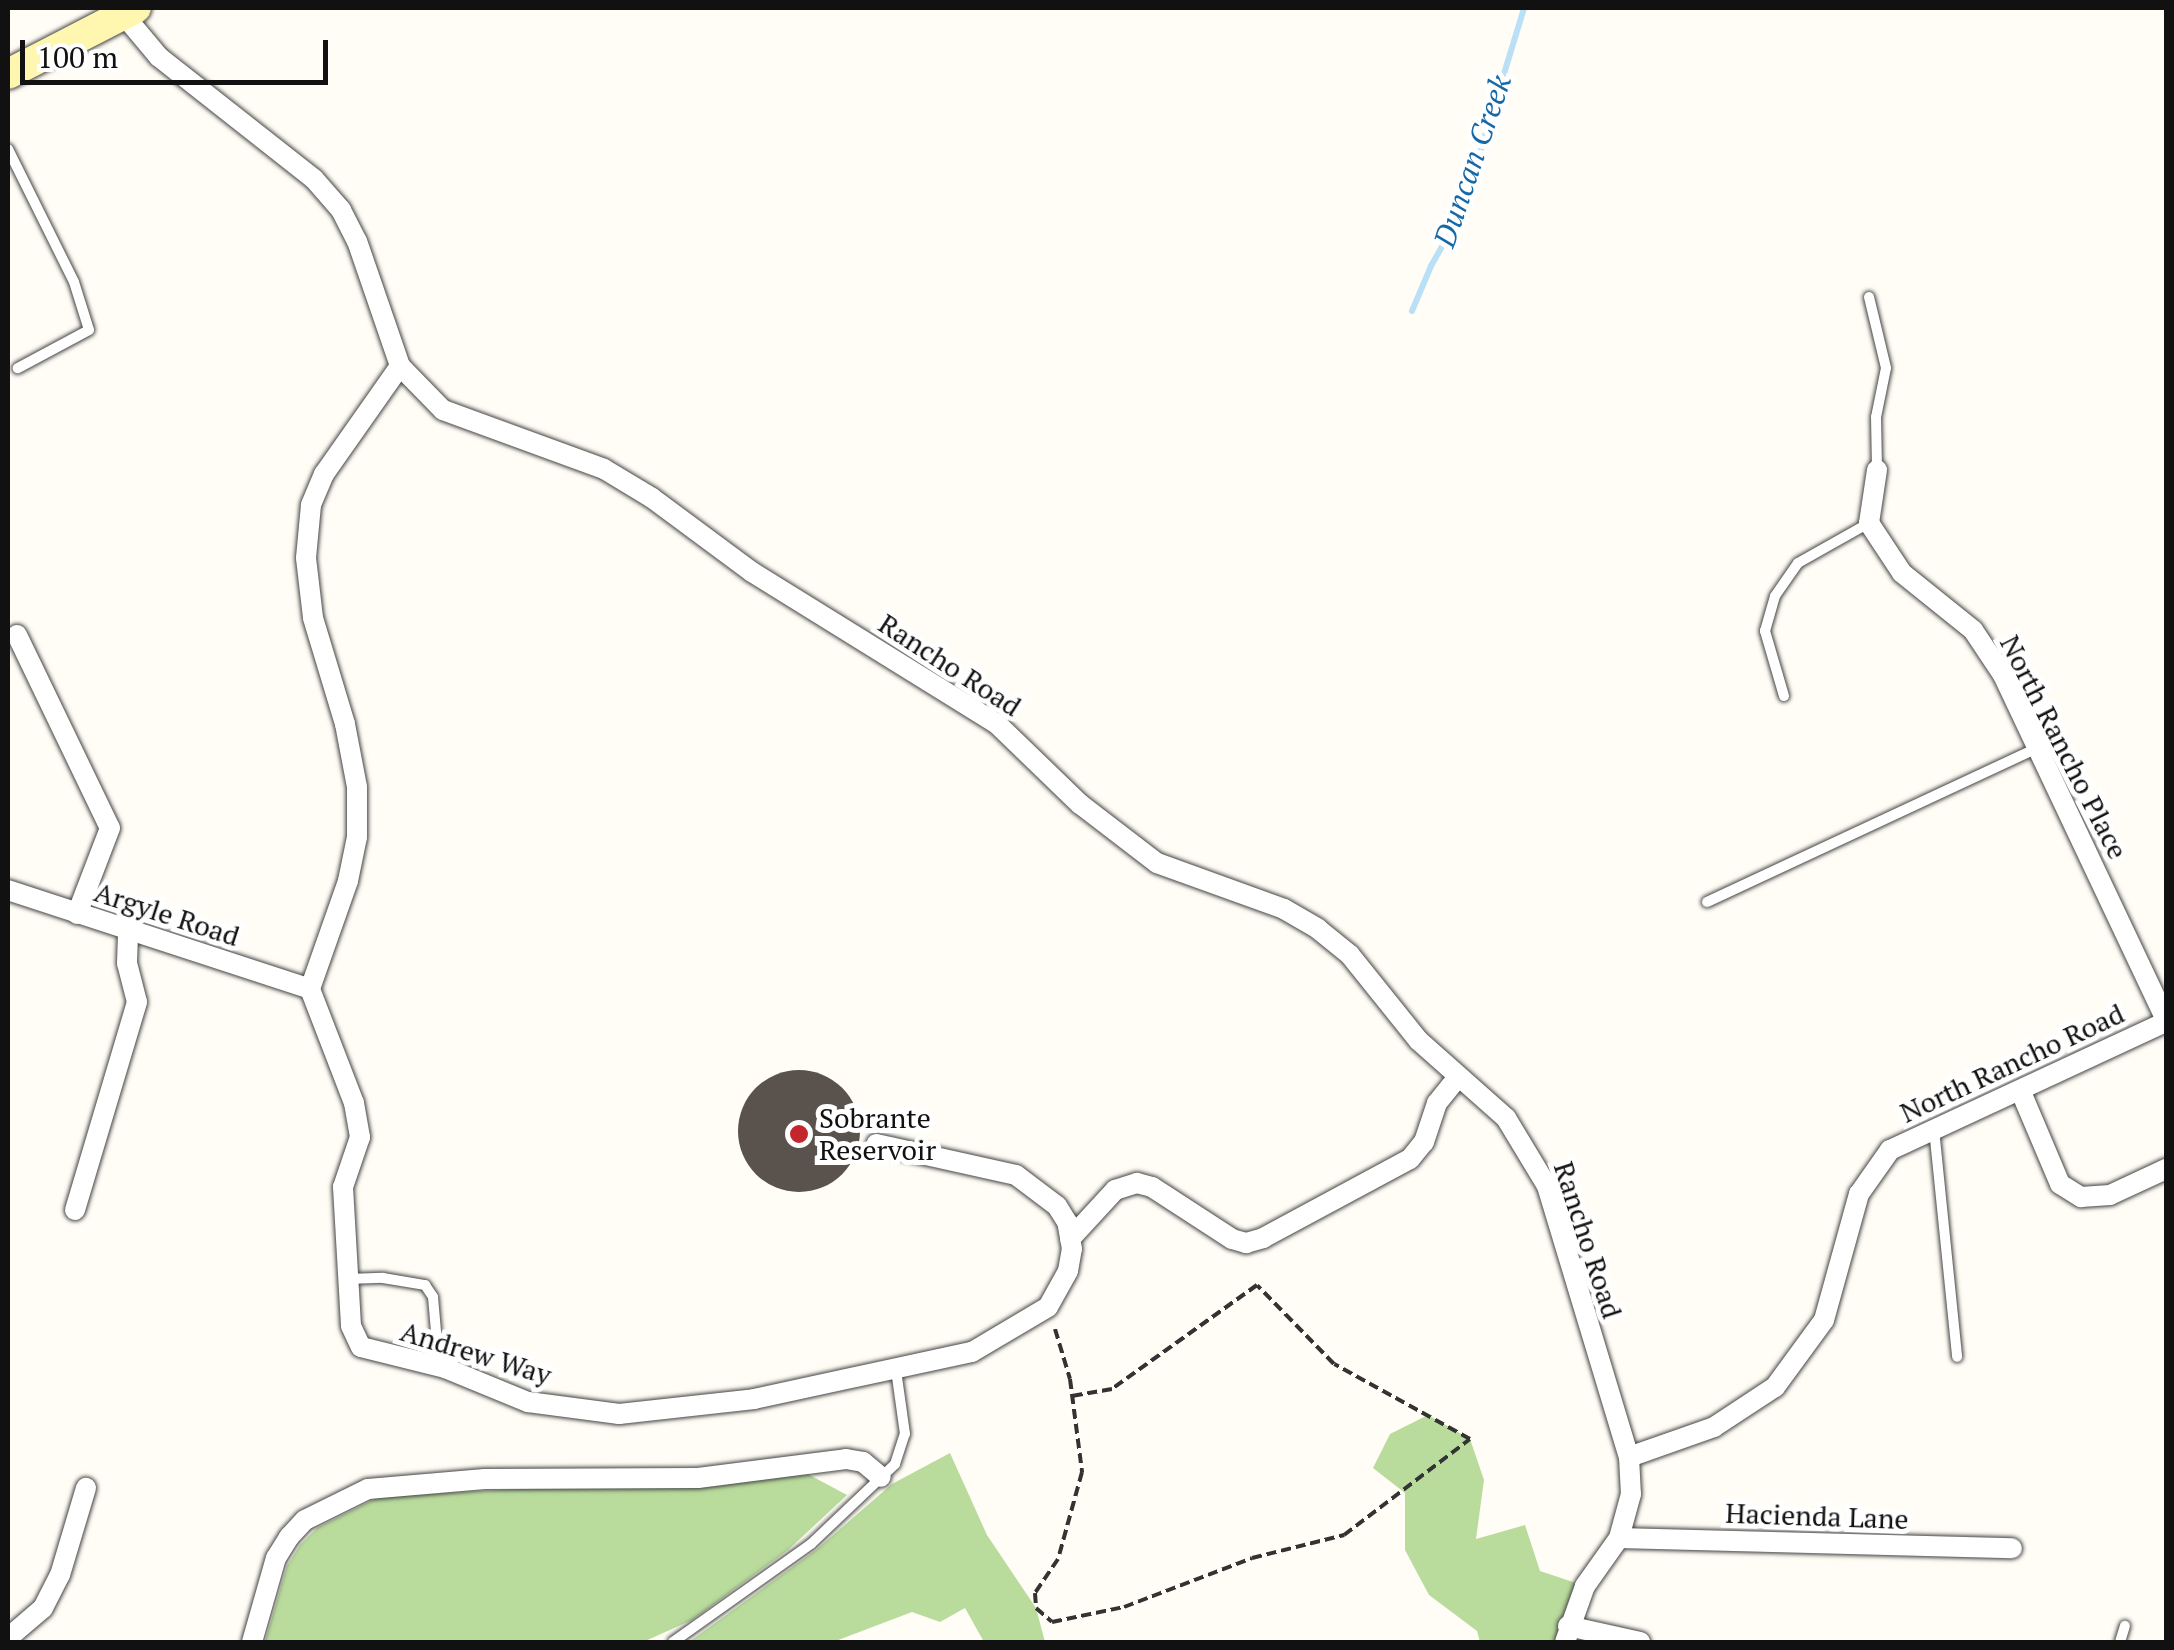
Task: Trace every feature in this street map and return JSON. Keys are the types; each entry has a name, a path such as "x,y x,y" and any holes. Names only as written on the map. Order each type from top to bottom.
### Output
{"main road":[{"path":"8,74 129,11"}],"street":[{"name":"Rancho Road","path":"129,11 159,56 314,179 341,210 358,241 400,366 444,410 604,469 636,488 752,572 996,723 1080,804 1157,863 1284,909 1318,929 1350,956 1418,1040 1506,1118 1546,1186 1629,1457 1631,1494 1619,1538"},
{"path":"310,989 348,882 358,837 358,787 313,618 306,558 311,505 342,445 400,366"},
{"path":"1870,523 1877,470"},
{"name":"North Rancho Place","path":"1870,523 1902,572 1973,630 2003,675 2166,1021"},
{"path":"17,635 110,828 78,914"},
{"name":"Argyle Road","path":"8,890 310,989"},
{"path":"75,1210 137,1002 127,963 128,932"},
{"name":"Andrew Way","path":"310,989 354,1103 360,1137 344,1187 346,1279 351,1326 360,1347 439,1366 528,1402 620,1414 754,1400 972,1352 1048,1307"},
{"name":"North Rancho Road","path":"1629,1457 1714,1427 1775,1387 1824,1320 1859,1194 1890,1150 2166,1021"},
{"path":"1070,1240 1115,1190 1137,1183 1152,1187 1232,1239 1246,1242 1262,1238 1410,1159 1424,1142 1437,1103 1458,1078"},
{"path":"2021,1092 2060,1184 2081,1198 2110,1195 2166,1169"},
{"path":"876,1144 1016,1175 1057,1206 1067,1222 1068,1271 1048,1307"},
{"path":"252,1642 276,1558 289,1537 305,1520 368,1489 484,1480 698,1478 846,1459 863,1462 881,1477"},
{"path":"8,1638 42,1608 51,1592 86,1488"},
{"path":"1619,1538 1585,1586 1566,1634 1640,1642"},
{"name":"Hacienda Lane","path":"1619,1538 2012,1548"}],"lane":[{"path":"8,150 74,282 89,330 18,368"},
{"path":"1869,297 1886,368 1876,416 1877,470"},
{"path":"1784,696 1765,631 1775,596 1798,562 1870,523"},
{"path":"1707,902 2039,748"},
{"path":"1934,1128 1957,1357"},
{"path":"346,1279 383,1278 425,1285 434,1297 439,1366"},
{"path":"672,1642 810,1544 895,1464 905,1434 896,1370"},
{"path":"2120,1642 2125,1626"}],"path":[{"path":"1048,1307 1072,1396 1082,1472 1058,1559 1035,1593 1036,1608 1052,1622 1124,1607 1252,1558 1344,1535 1470,1439 1334,1364 1256,1285 1112,1389 1072,1396"}],"green space":[{"path":"1428,1415 1470,1439 1484,1480 1476,1539 1525,1525 1540,1571 1585,1586 1565,1642 1480,1642 1477,1631 1429,1595 1405,1550 1405,1493 1373,1468 1390,1434"},
{"path":"950,1453 987,1535 1036,1608 1045,1642 984,1642 965,1608 940,1622 912,1612 833,1642 689,1642 816,1550 892,1484"},
{"path":"804,1472 847,1495 788,1550 692,1620 643,1642 265,1642 287,1566 300,1545 317,1528 379,1497"}],"building":[{"name":"Sobrante Reservoir","path":"799,1070 823,1074 842,1088 856,1107 860,1131 856,1155 842,1174 823,1188 799,1192 775,1188 756,1174 742,1155 738,1131 742,1107 756,1088 775,1074"}],"waterway":[{"name":"Duncan Creek","path":"1412,311 1431,266 1462,211 1524,8"}],"place":[{"name":"Sobrante Reservoir","path":"799,1134"}]}
